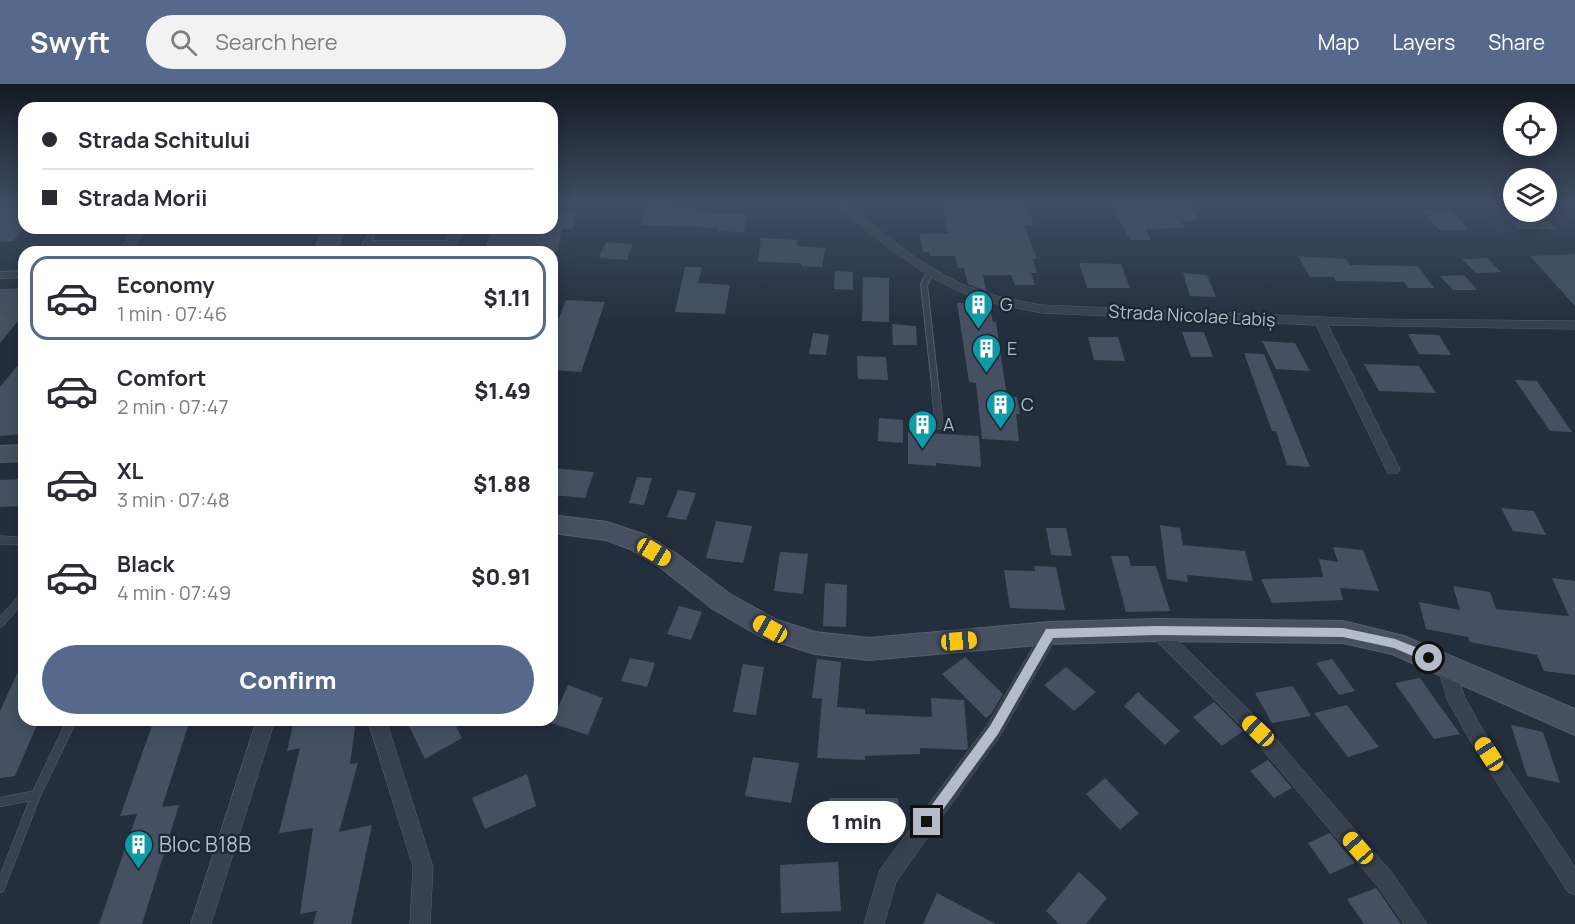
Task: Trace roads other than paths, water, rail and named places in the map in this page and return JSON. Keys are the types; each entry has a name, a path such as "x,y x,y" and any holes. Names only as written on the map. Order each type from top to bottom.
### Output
{"main road":[{"path":"558,525 607,531 638,542 669,561 722,602 770,629 815,643 869,649 1050,633 1156,630 1343,632 1395,644 1575,722"}],"street":[{"name":"Strada Nicolae Labiș","path":"890,242 930,273 955,286 990,298 1042,309 1320,321 1575,325"},
{"path":"1320,321 1393,469"},
{"path":"1156,630 1258,731 1386,881 1416,924"},
{"path":"874,924 887,877 994,730 1050,633"},
{"path":"1446,665 1457,701 1477,736 1575,885"},
{"path":"201,924 264,726"},
{"path":"379,726 423,867 420,924"}],"lane":[{"path":"366,244 408,246"},
{"path":"930,273 924,285 939,425"},
{"path":"0,275 18,274"},
{"path":"0,540 18,541"},
{"path":"0,623 18,603"},
{"path":"0,888 36,795 69,726"},
{"path":"0,802 36,795"}],"place":[{"name":"G","path":"979,330"},
{"name":"E","path":"986,374"},
{"name":"C","path":"1000,430"},
{"name":"A","path":"922,450"},
{"name":"Bloc B18B","path":"138,870"}]}
